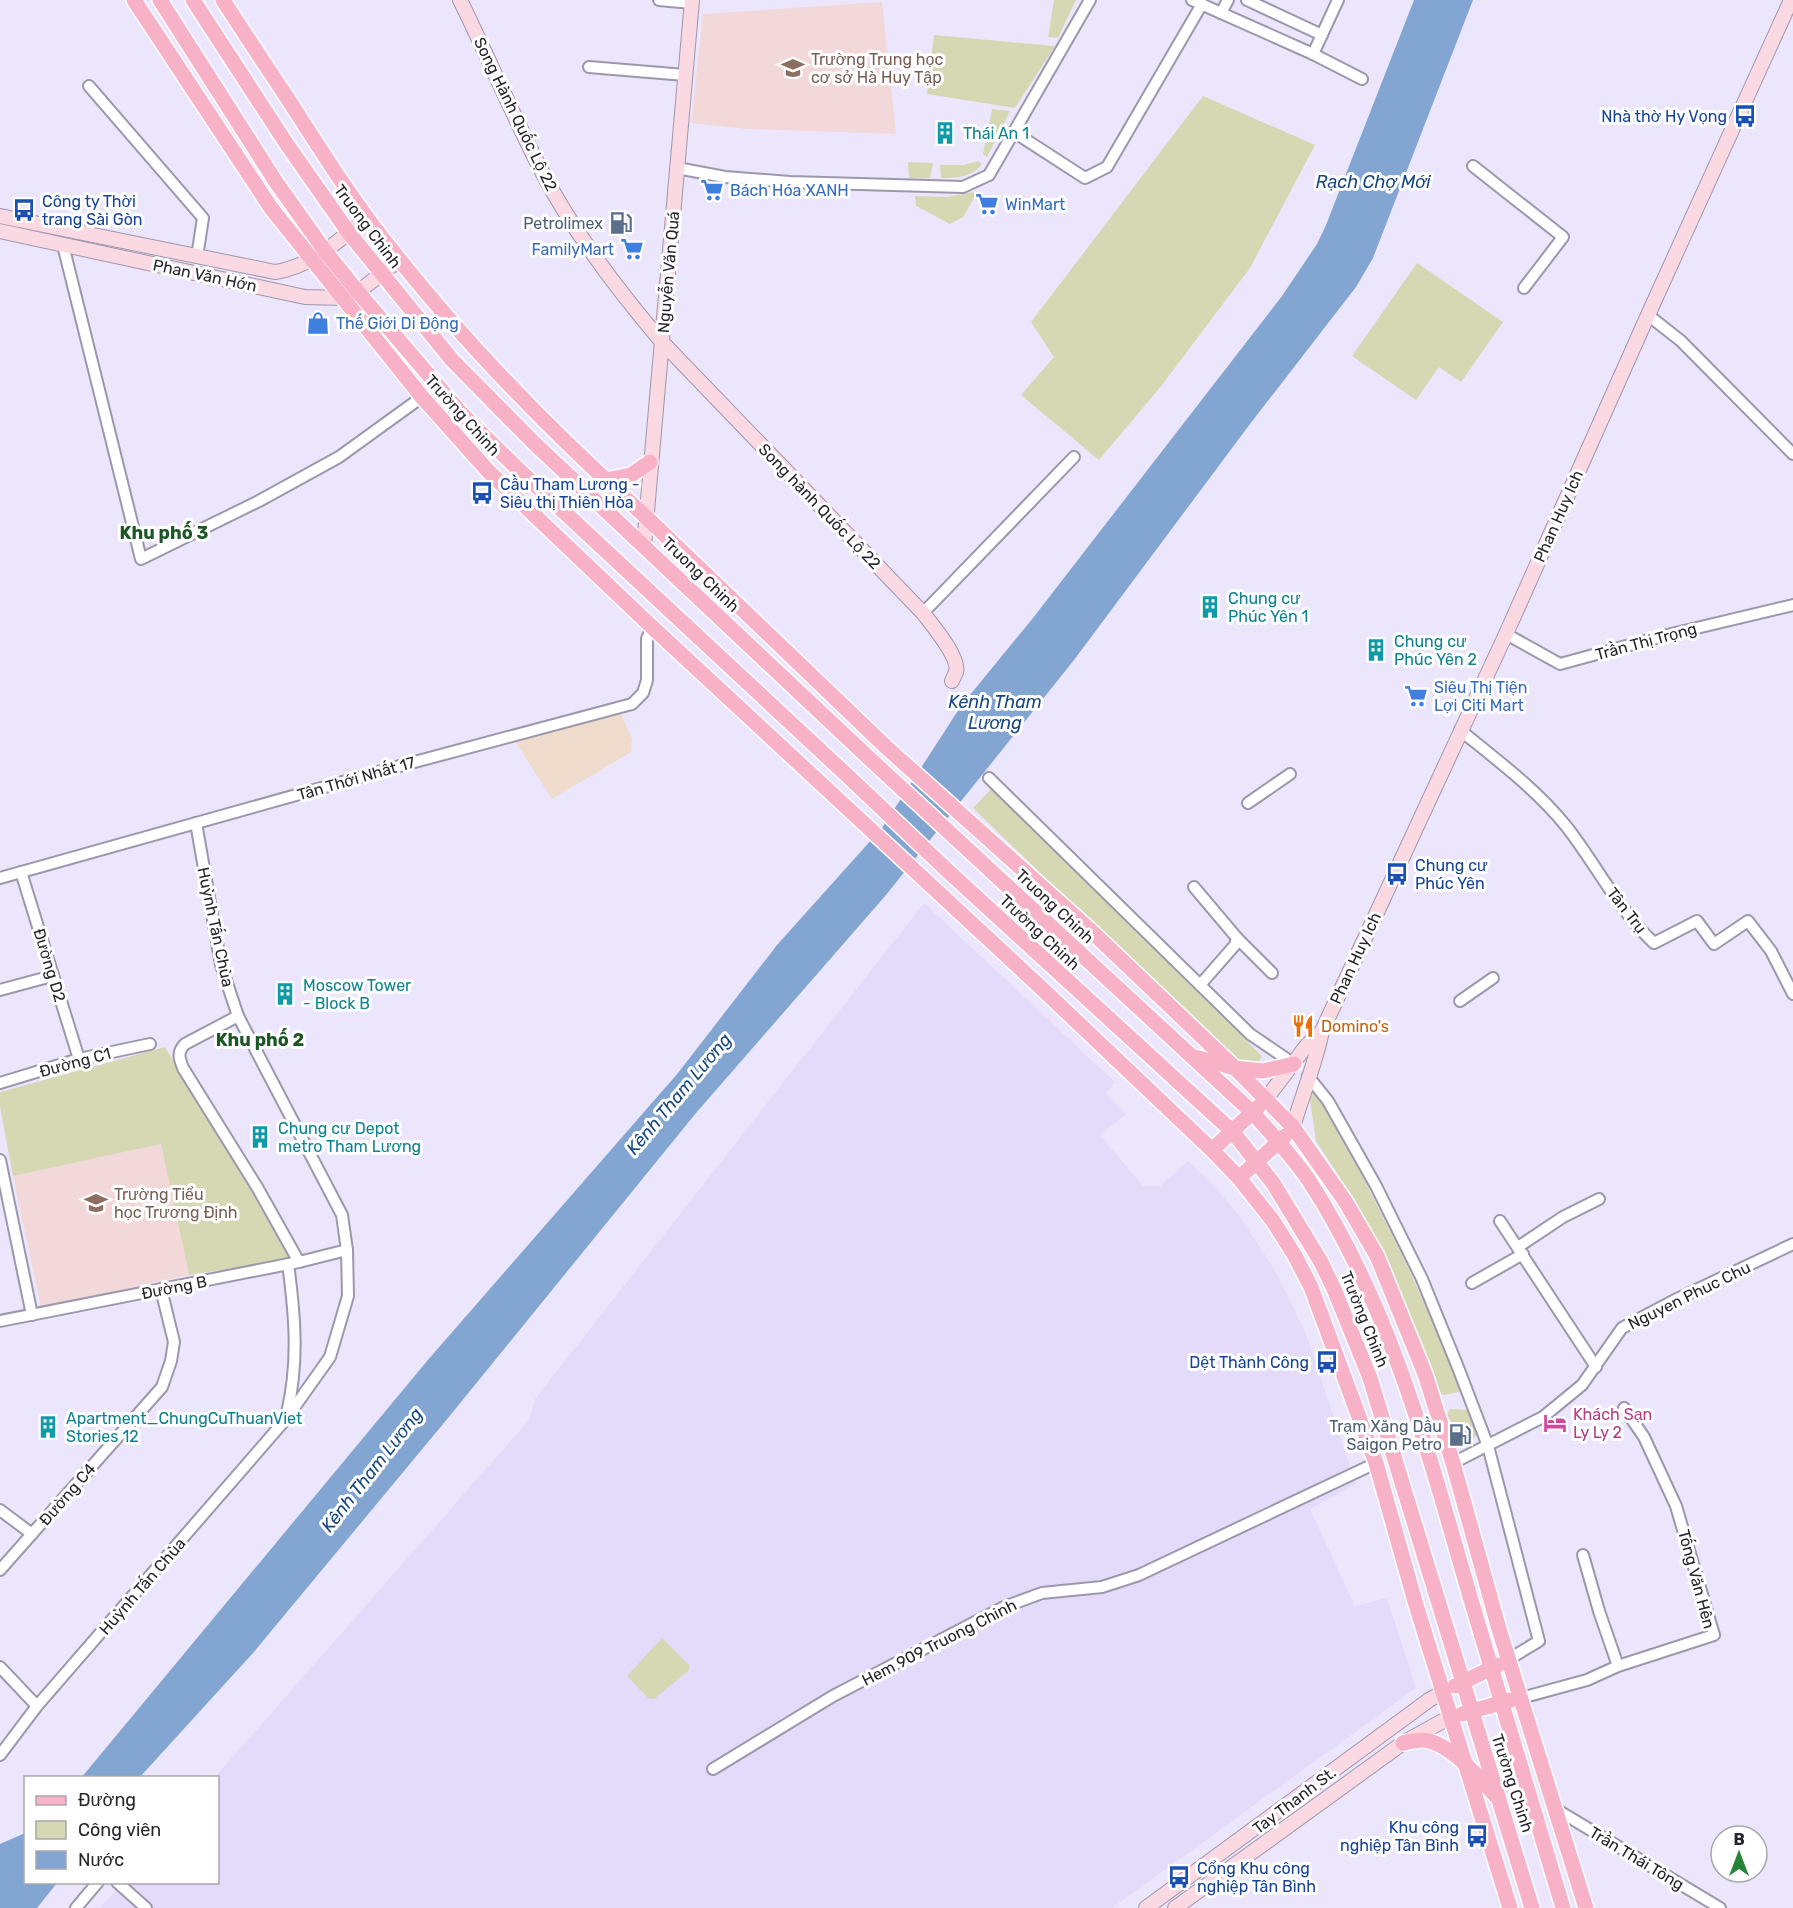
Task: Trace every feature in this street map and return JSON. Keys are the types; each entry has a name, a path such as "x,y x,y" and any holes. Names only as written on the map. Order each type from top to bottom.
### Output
{"main road":[{"name":"Trường Chinh","path":"134,0 271,208 312,260 350,295 422,397 489,472 652,627 1036,983"},
{"path":"160,0 276,182 325,250 350,295 437,386 422,397"},
{"name":"Truong Chinh","path":"193,0 291,151 349,233 452,360 534,443 644,544 871,760 1252,1113"},
{"path":"223,0 333,171 399,260 508,384 605,480 645,516"},
{"name":"Song Hành Quốc Lộ 22","path":"460,0 539,167 582,239 627,300 662,342"},
{"name":"Phan Huy Ich","path":"1322,1031 1506,633 1791,0"},
{"name":"Nguyễn Văn Quá","path":"644,544 692,1"},
{"name":"Phan Văn Hớn","path":"0,216 274,272 287,270 312,260 367,218"},
{"name":"Phan Văn Hớn","path":"0,231 305,297 350,295"},
{"path":"350,295 399,260"},
{"name":"Song hành Quốc Lộ 22","path":"662,342 923,613 947,646 956,663 957,671 952,681"},
{"name":"Trường Chinh","path":"437,386 520,471 949,872 1233,1132 1256,1162 1294,1215 1321,1262 1370,1378 1532,1908"},
{"path":"605,480 631,476 650,462"},
{"name":"Trường Chinh","path":"645,516 886,747 1089,929 1235,1068 1293,1127 1345,1201 1377,1256 1412,1340 1453,1463 1509,1659 1586,1908"},
{"path":"1072,947 1089,929"},
{"path":"1052,966 1036,983 1239,1178 1273,1221 1311,1287 1376,1463 1416,1605 1510,1908"},
{"path":"1212,1150 1266,1099 1307,1044 1322,1031"},
{"path":"1239,1178 1279,1143 1293,1127 1322,1031"},
{"path":"1189,1055 1235,1068 1263,1071 1294,1064"},
{"name":"Trường Chinh","path":"1252,1113 1306,1177 1337,1227 1361,1274 1395,1353 1432,1465 1563,1908"},
{"path":"1443,1692 1509,1659"},
{"name":"Tay Thanh St.","path":"1146,1908 1178,1887 1401,1720 1443,1692"},
{"path":"1450,1717 1521,1698"},
{"name":"Tay Thanh St.","path":"1175,1908 1403,1743 1450,1717"},
{"path":"1403,1743 1422,1740 1445,1748 1465,1764 1500,1800"},
{"path":"1178,1887 1188,1899"}],"street":[{"path":"659,0 692,1"},
{"path":"677,168 725,177 790,182 963,187 989,175 1090,0"},
{"path":"1221,13 1227,0"},
{"path":"1247,0 1322,34"},
{"path":"1312,54 1338,0"},
{"path":"1014,132 1085,178 1107,167 1197,2 1362,79"},
{"path":"589,66 685,75"},
{"path":"89,86 203,218 197,256"},
{"path":"1473,166 1563,237 1524,288"},
{"path":"63,245 141,559 259,501 339,457 422,397"},
{"path":"1648,315 1681,341 1793,454"},
{"path":"923,613 1074,457"},
{"name":"Trần Thị Trọng","path":"1506,633 1560,664 1663,636 1793,605"},
{"name":"Tân Thới Nhất 17","path":"0,878 407,764 632,704 643,693 647,680 647,639 652,627"},
{"name":"Tân Trụ","path":"1460,730 1524,782 1566,826 1615,897 1654,943 1697,921 1714,944 1748,921 1772,951 1793,994"},
{"path":"1248,803 1290,774"},
{"path":"989,778 1250,1034 1294,1064"},
{"name":"Huỳnh Tấn Chùa","path":"0,1755 38,1706 286,1419 330,1357 348,1296 347,1250 342,1215 238,1016 221,965 196,823"},
{"name":"Đường D2","path":"21,872 79,1059"},
{"path":"1194,887 1237,938 1272,973"},
{"path":"1200,985 1235,945 1237,938"},
{"path":"0,990 52,976"},
{"path":"1460,1001 1493,978"},
{"path":"238,1016 185,1044 180,1049 179,1056 183,1068 263,1196 299,1262"},
{"name":"Đường C1","path":"0,1083 79,1059 150,1044"},
{"path":"1308,1076 1328,1101 1376,1186 1422,1279 1488,1446 1539,1641 1509,1659"},
{"path":"0,1160 32,1315"},
{"path":"1472,1283 1563,1217 1599,1199"},
{"path":"1500,1221 1596,1367"},
{"name":"Nguyen Phuc Chu","path":"1453,1463 1543,1417 1582,1385 1622,1328 1793,1244"},
{"name":"Đường B","path":"0,1321 299,1262 347,1250"},
{"name":"Huỳnh Tấn Chùa","path":"286,1419 293,1390 296,1353 288,1264"},
{"name":"Đường C4","path":"0,1570 162,1387 171,1361 174,1342 161,1289"},
{"name":"Tống Văn Hên","path":"1521,1698 1587,1680 1618,1666 1714,1635 1676,1506 1644,1437 1624,1408"},
{"name":"Hem 909 Truong Chinh","path":"713,1768 833,1696 1004,1607 1042,1593 1102,1587 1139,1575 1376,1463"},
{"path":"0,1510 32,1534"},
{"path":"1583,1555 1618,1666"},
{"path":"0,1667 38,1706"},
{"name":"Trần Thái Tông","path":"1554,1808 1720,1908"},
{"path":"76,1908 96,1884"},
{"path":"119,1884 146,1908"}],"shaded area":[{"name":"Trường Trung học cơ sở Hà Huy Tập","path":"882,2 896,134 746,129 691,123 703,14"},
{"path":"620,711 632,739 631,752 552,799 513,738"},
{"path":"924,903 1115,1082 1106,1094 1126,1114 1100,1135 1143,1186 1160,1186 1188,1161 1218,1190 1242,1220 1274,1269 1306,1334 1356,1484 1310,1509 1355,1606 1387,1598 1416,1688 1112,1908 100,1908 122,1884 219,1884 219,1776 216,1776 529,1420 535,1399"},
{"name":"Trường Tiểu học Trương Định","path":"161,1144 189,1275 41,1307 13,1176"}],"green space":[{"path":"1054,0 1076,0 1058,38 1048,37"},
{"path":"934,35 1055,46 1015,108 927,94"},
{"path":"1203,96 1315,145 1250,268 1162,385 1099,460 1021,395 1054,357 1031,322"},
{"path":"992,109 1010,111 987,157 983,154"},
{"path":"978,161 982,164 968,175 941,178 940,165 964,165"},
{"path":"908,162 933,163 930,178 909,178"},
{"path":"978,191 963,217 950,224 916,206 915,196 947,197"},
{"path":"1417,263 1503,322 1461,382 1439,367 1416,400 1352,356"},
{"path":"991,789 1262,1056 1258,1064 1237,1063 973,808"},
{"path":"165,1047 292,1259 189,1275 161,1144 13,1176 0,1107 0,1092"},
{"path":"1314,1088 1330,1112 1405,1261 1461,1385 1459,1392 1443,1395 1436,1387 1383,1258 1337,1173 1316,1141 1310,1100"},
{"path":"1450,1409 1467,1410 1477,1434 1472,1440 1460,1441 1447,1414"},
{"path":"662,1638 689,1665 689,1670 654,1699 648,1698 627,1676"}],"water":[{"name":"Kênh Tham Lương","path":"1414,0 1473,0 1373,258 1356,287 1250,424 1074,660 886,895 696,1113 253,1653 141,1776 83,1776 427,1361 678,1073 777,945 882,828 961,706 1033,618 1282,296 1317,244"},
{"path":"24,1833 24,1884 56,1884 37,1908 0,1908 0,1844"}],"place":[{"name":"Trường Trung học cơ sở Hà Huy Tập","path":"793,68"},
{"name":"Nhà thờ Hy Vọng","path":"1745,116"},
{"name":"Thái An 1","path":"945,133"},
{"name":"Bách Hóa XANH","path":"712,190"},
{"name":"WinMart","path":"987,204"},
{"name":"Công ty Thời trang Sài Gòn","path":"24,210"},
{"name":"Petrolimex","path":"621,223"},
{"name":"FamilyMart","path":"632,249"},
{"name":"Thế Giới Di Động","path":"318,323"},
{"name":"Cầu Tham Lương - Siêu thị Thiên Hòa","path":"482,493"},
{"name":"Chung cư Phúc Yên 1","path":"1210,607"},
{"name":"Chung cư Phúc Yên 2","path":"1376,650"},
{"name":"Siêu Thị Tiện Lợi Citi Mart","path":"1416,696"},
{"name":"Chung cư Phúc Yên","path":"1397,874"},
{"name":"Moscow Tower - Block B","path":"285,994"},
{"name":"Domino's","path":"1303,1026"},
{"name":"Chung cư Depot metro Tham Lương","path":"260,1137"},
{"name":"Trường Tiểu học Trương Định","path":"96,1203"},
{"name":"Dệt Thành Công","path":"1327,1362"},
{"name":"Khách Sạn Ly Ly 2","path":"1555,1423"},
{"name":"Apartment_ChungCuThuanViet Stories 12","path":"48,1427"},
{"name":"Trạm Xăng Dầu Saigon Petro","path":"1460,1435"},
{"name":"Khu công nghiệp Tân Bình","path":"1477,1836"},
{"name":"Cổng Khu công nghiệp Tân Bình","path":"1179,1877"}],"district":[{"name":"Khu phố 3","path":"164,533"},
{"name":"Khu phố 2","path":"260,1040"}],"water label":[{"name":"Rạch Chợ Mới","path":"1373,182"}]}
